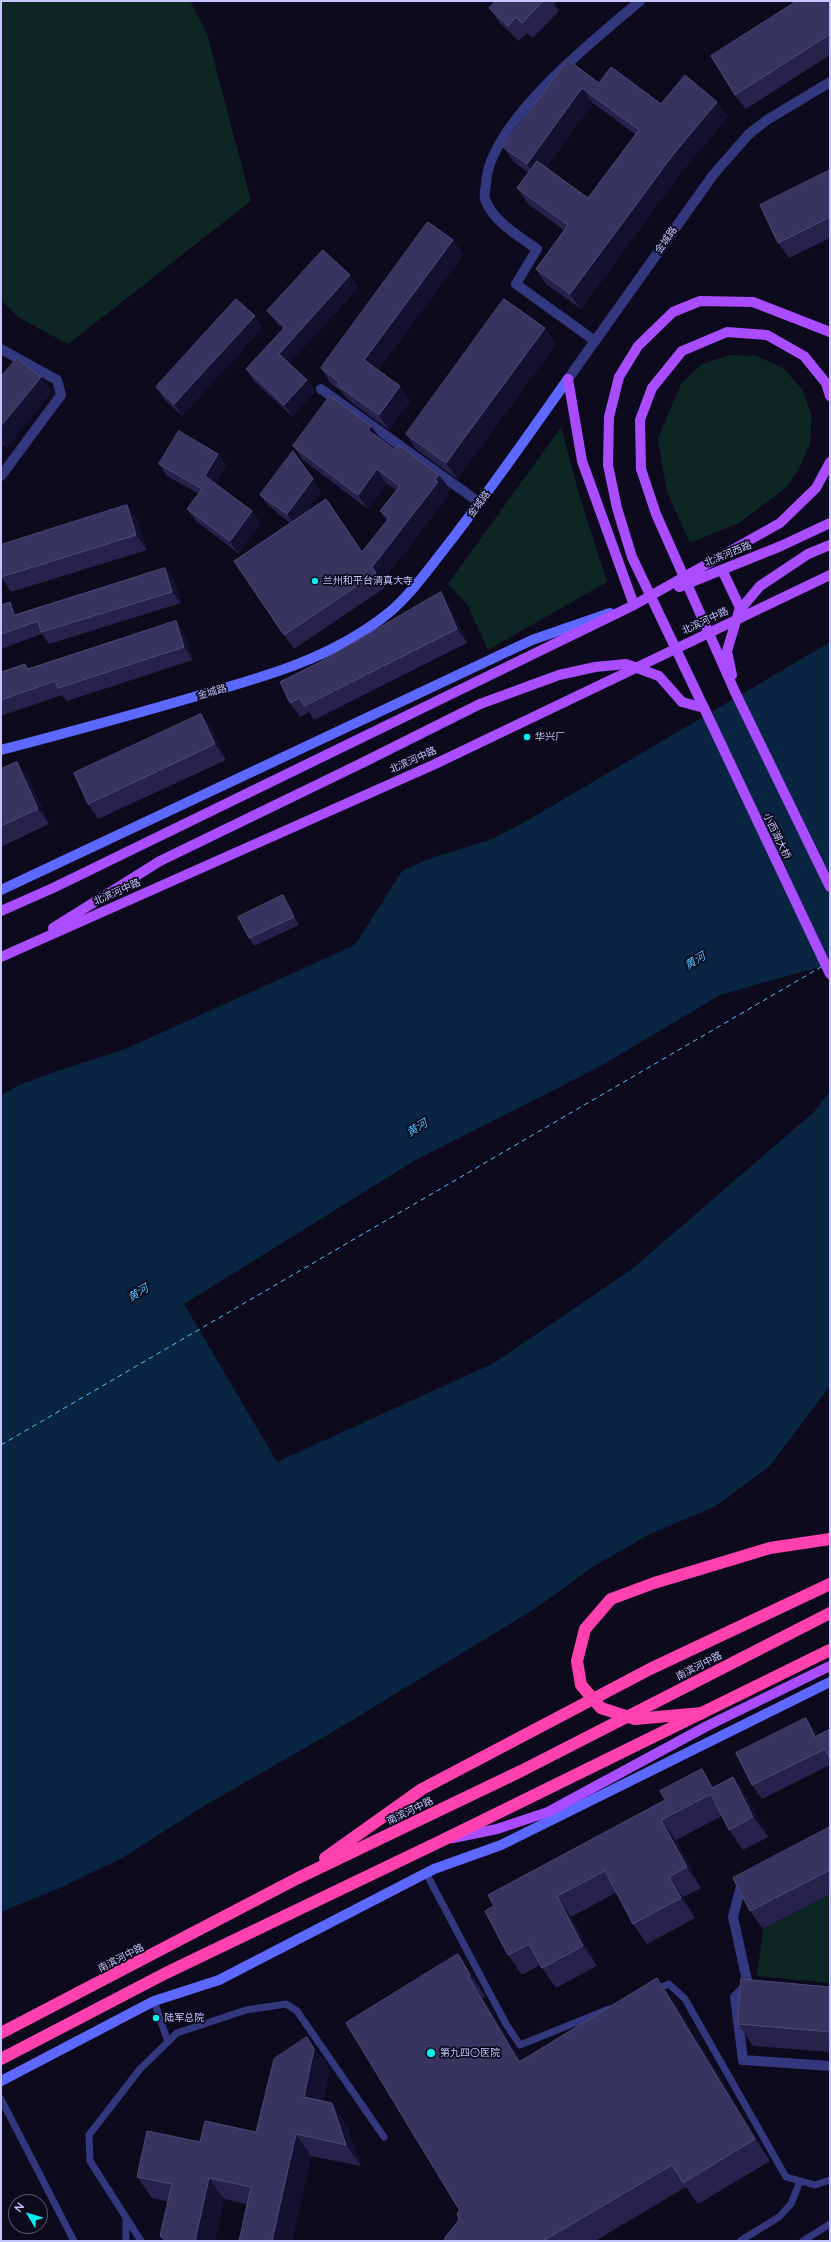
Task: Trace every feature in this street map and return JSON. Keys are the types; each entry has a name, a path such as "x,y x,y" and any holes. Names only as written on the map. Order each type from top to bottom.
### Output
{"highway":[{"path":"702,1713 635,1719 601,1708 581,1685 577,1661 585,1629 611,1599 654,1583 770,1548 830,1539"},
{"path":"298,1878 422,1789 650,1670 830,1584"},
{"name":"南滨河中路","path":"1,2033 298,1878 522,1770 830,1613"},
{"path":"1,2059 166,1973 444,1840 830,1650"}],"main road":[{"name":"小西湖大桥","path":"830,332 754,302 700,302 673,312 638,346 619,377 609,417 608,465 617,508 632,557 830,974"},
{"path":"830,396 826,383 804,356 767,335 727,332 682,351 652,388 640,420 641,469 656,514 735,692 830,887"},
{"path":"568,379 582,461 634,605"},
{"path":"1,911 53,888 634,605 780,523 816,488 830,462"},
{"name":"北滨河西路","path":"634,605 722,570 830,523"},
{"path":"735,692 727,652 739,611 760,586 808,554 830,545"},
{"path":"722,570 744,616"},
{"name":"北滨河中路","path":"1,957 432,765 830,575"},
{"path":"20,948 160,861 480,704 559,675 595,667 626,664 659,676 682,702 704,708"},
{"path":"444,1840 497,1829 548,1812 707,1726 830,1666"}],"street":[{"path":"595,341 516,284 537,249 500,222 485,199 486,171 504,133 569,60 640,1"},
{"name":"金城路","path":"1,750 136,714 277,673 335,648 387,614 427,570 480,503 713,175 749,134 767,120 830,82"},
{"path":"1,348 57,380 61,395 1,476"},
{"path":"321,389 480,503"},
{"path":"1,890 532,640 634,605"},
{"path":"1,2081 154,2001 219,1980 426,1874 500,1845 830,1682"},
{"path":"748,1985 733,1917 741,1886 753,1870"},
{"path":"763,1986 748,1985 735,1997 744,2060 830,2066"}],"lane":[{"path":"426,1874 506,2024 520,2045 619,2004"},
{"path":"648,1993 669,1984 685,1999 786,2177 815,2185 830,2180"},
{"path":"154,2001 168,2042"},
{"path":"140,2241 90,2161 89,2135 140,2068 177,2033 246,2010 286,2004 297,2011 384,2137"},
{"path":"1,2099 74,2241"},
{"path":"740,2241 778,2217 792,2204 800,2181"},
{"path":"126,2217 126,2241"},
{"path":"803,2241 830,2224"}],"green space":[{"path":"1,1 190,1 207,34 251,201 68,344 18,317 1,300"},
{"path":"729,355 757,356 783,368 802,389 812,416 810,444 798,470 786,488 739,523 690,543 667,492 658,438 681,384 702,364"},
{"path":"561,427 579,494 607,582 488,650 467,604 448,584"},
{"path":"830,1894 830,1983 757,1976 763,1929"}],"water":[{"name":"黄河","path":"830,642 830,964 720,995 599,1067 414,1161 184,1304 277,1462 494,1363 632,1269 814,1112 830,1091 830,1386 769,1467 714,1507 650,1534 594,1566 536,1608 336,1730 204,1806 122,1858 62,1887 1,1912 1,1095 19,1085 123,1050 355,945 402,871 426,860 492,839 530,819"}],"building":[{"path":"496,1 543,1 522,23 516,17 508,26 489,8"},
{"path":"797,1 830,1 830,35 735,95 711,56"},
{"path":"568,60 599,83 611,67 661,104 685,75 717,102 672,156 570,294 536,269 568,225 517,188 537,161 588,198 639,130 582,88 527,164 503,147"},
{"path":"830,170 830,217 778,243 760,205"},
{"path":"428,222 453,240 364,360 400,386 379,415 337,385 339,382 321,368"},
{"path":"323,250 350,275 279,354 307,380 284,405 246,369 285,327 267,311"},
{"path":"236,299 255,316 174,404 156,387"},
{"path":"504,299 545,328 446,463 406,434"},
{"path":"17,358 41,377 1,426 1,377"},
{"path":"330,396 371,426 368,430 395,450 399,445 439,475 435,480 438,482 372,567 376,573 284,635 234,561 326,499 362,552 389,518 380,511 400,486 377,469 358,495 293,446"},
{"path":"179,431 218,454 205,476 252,511 230,541 187,509 202,489 159,464"},
{"path":"293,451 313,479 287,514 260,495"},
{"path":"127,505 136,535 1,577 1,545"},
{"path":"165,568 172,592 41,632 38,621 1,634 1,605 10,602 14,615"},
{"path":"441,592 457,629 304,706 300,698 290,703 280,682 318,663"},
{"path":"176,621 184,647 58,688 55,681 1,700 1,672 25,664 27,669"},
{"path":"201,714 215,744 88,804 74,773"},
{"path":"17,762 38,809 1,826 1,769"},
{"path":"283,895 294,917 249,938 238,917"},
{"path":"806,1718 815,1737 830,1729 830,1759 825,1749 752,1785 736,1753"},
{"path":"702,1769 712,1788 733,1777 753,1817 729,1830 711,1794 661,1820 687,1867 669,1877 681,1898 633,1924 605,1871 557,1896 583,1946 542,1968 529,1944 508,1955 485,1911 494,1906 488,1895 665,1800 660,1791"},
{"path":"830,1827 830,1870 750,1911 733,1878"},
{"path":"458,1954 470,1975 468,1976 519,2062 657,1978 755,2139 683,2183 672,2165 543,2241 444,2241 446,2236 459,2220 457,2213 460,2211 346,2023"},
{"path":"741,1979 830,1987 830,2032 738,2024"},
{"path":"307,2037 314,2049 304,2097 332,2103 346,2145 296,2134 272,2241 239,2241 251,2187 209,2178 195,2241 166,2241 160,2236 172,2184 137,2177 147,2131 200,2142 205,2121 256,2132 274,2059"}],"ferry route":[{"path":"1,1445 821,967"}],"place":[{"name":"兰州和平台清真大寺","path":"315,581"},
{"name":"华兴厂","path":"527,737"},
{"name":"陆军总院","path":"156,2018"},
{"name":"第九四〇医院","path":"431,2053"}]}
